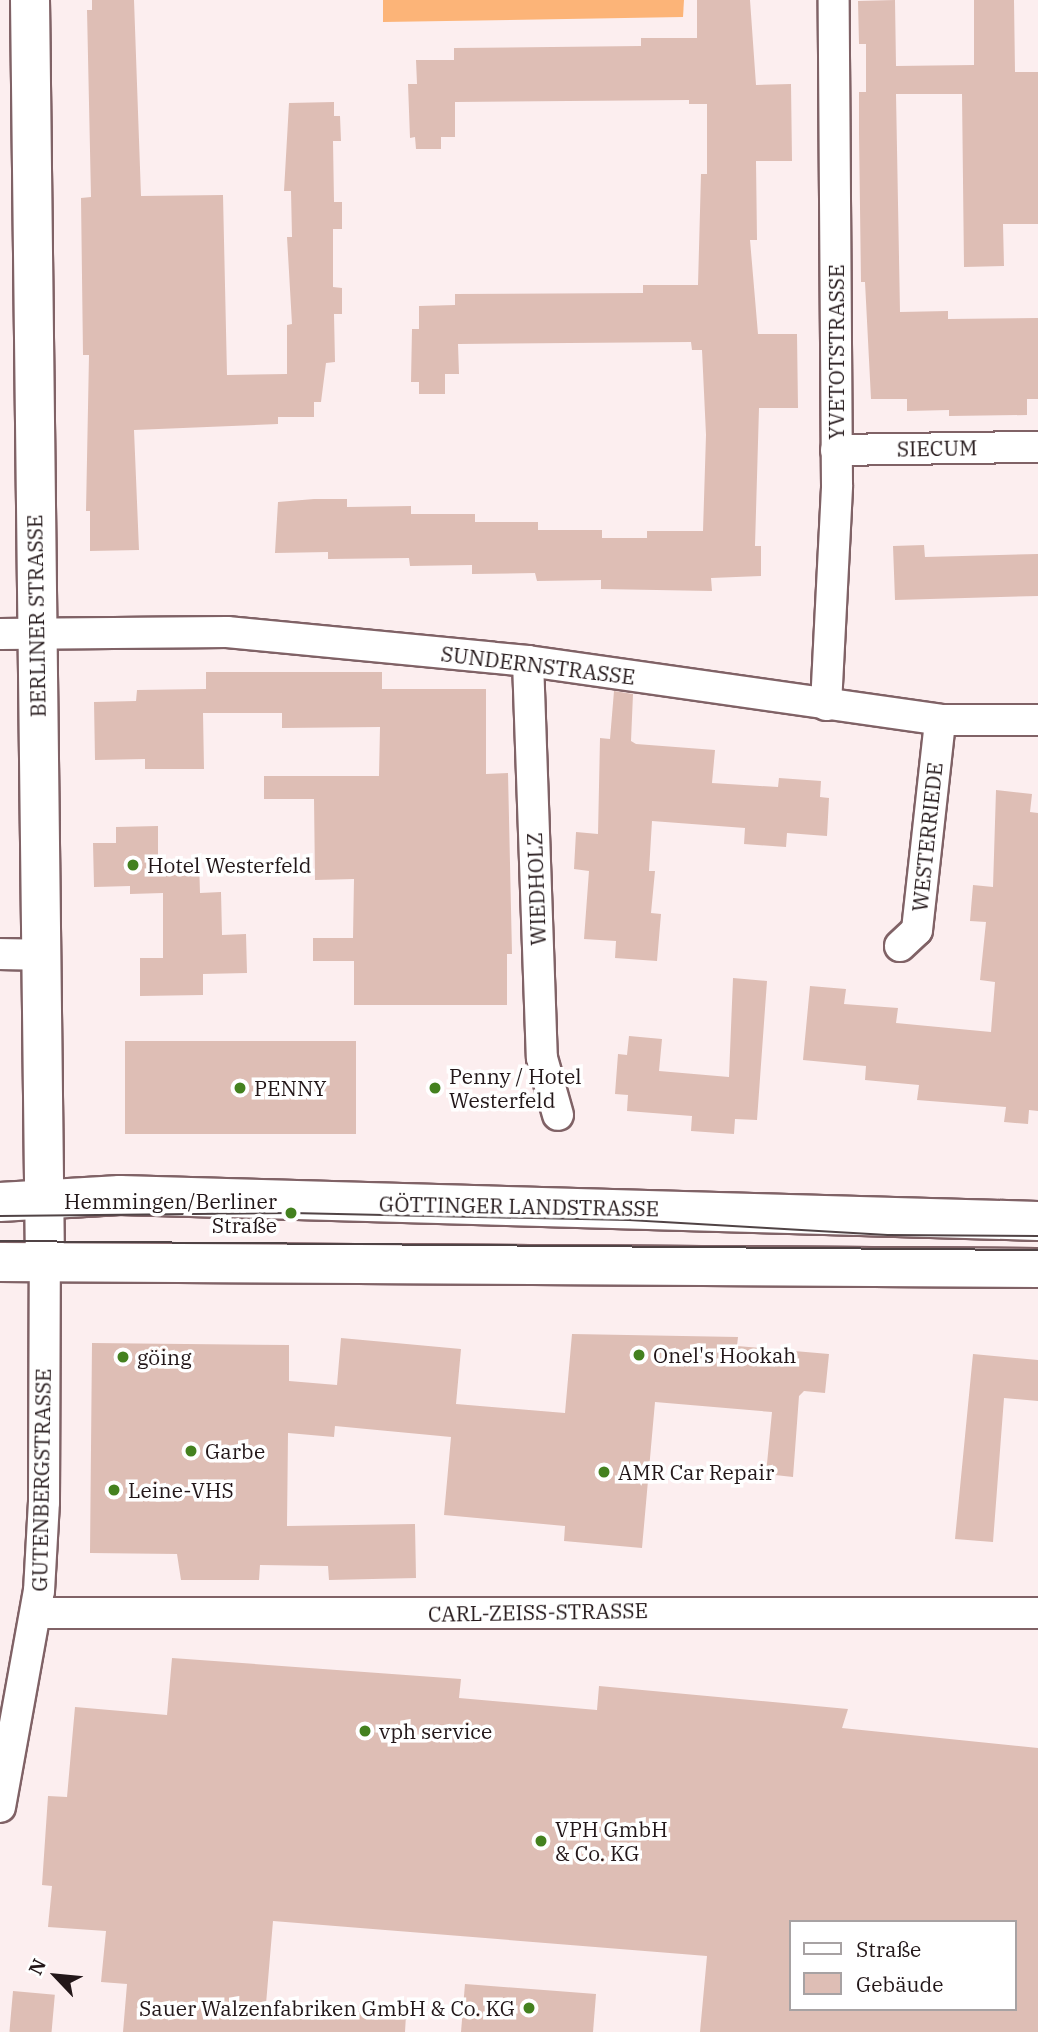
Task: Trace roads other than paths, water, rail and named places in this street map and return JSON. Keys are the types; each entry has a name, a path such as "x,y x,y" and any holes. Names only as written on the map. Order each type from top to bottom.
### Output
{"street":[{"name":"BERLINER STRASSE","path":"30,0 18,634 39,955 45,1232"},
{"name":"YVETOTSTRASSE","path":"826,705 836,450 834,0"},
{"name":"SIECUM","path":"836,450 1038,447"},
{"name":"SUNDERNSTRASSE","path":"18,634 227,632 528,661 940,720 1038,720"},
{"name":"WIEDHOLZ","path":"528,661 542,1058 558,1115"},
{"name":"WESTERRIEDE","path":"900,946 917,930 940,720"},
{"path":"0,954 39,955"},
{"name":"GÖTTINGER LANDSTRASSE","path":"0,1262 45,1232 120,1195 566,1205 877,1219 1038,1221"},
{"name":"GÖTTINGER LANDSTRASSE","path":"0,1202 45,1232 117,1260 1038,1268"},
{"name":"GUTENBERGSTRASSE","path":"0,1807 37,1613 44,1502 45,1232"},
{"name":"CARL-ZEISS-STRASSE","path":"37,1613 1038,1613"}],"tram line":[{"path":"0,1216 291,1213 629,1220 888,1235 1038,1236"},
{"path":"0,1241 1038,1250"}],"place":[{"name":"Hotel Westerfeld","path":"133,865"},
{"name":"PENNY","path":"240,1088"},
{"name":"Penny / Hotel Westerfeld","path":"435,1088"},
{"name":"Hemmingen/Berliner Straße","path":"291,1213"},
{"name":"Onel's Hookah","path":"639,1355"},
{"name":"göing","path":"123,1357"},
{"name":"Garbe","path":"191,1451"},
{"name":"AMR Car Repair","path":"604,1472"},
{"name":"Leine-VHS","path":"114,1490"},
{"name":"vph service","path":"365,1731"},
{"name":"VPH GmbH & Co. KG","path":"541,1841"},
{"name":"Sauer Walzenfabriken GmbH & Co. KG","path":"529,2008"}]}
